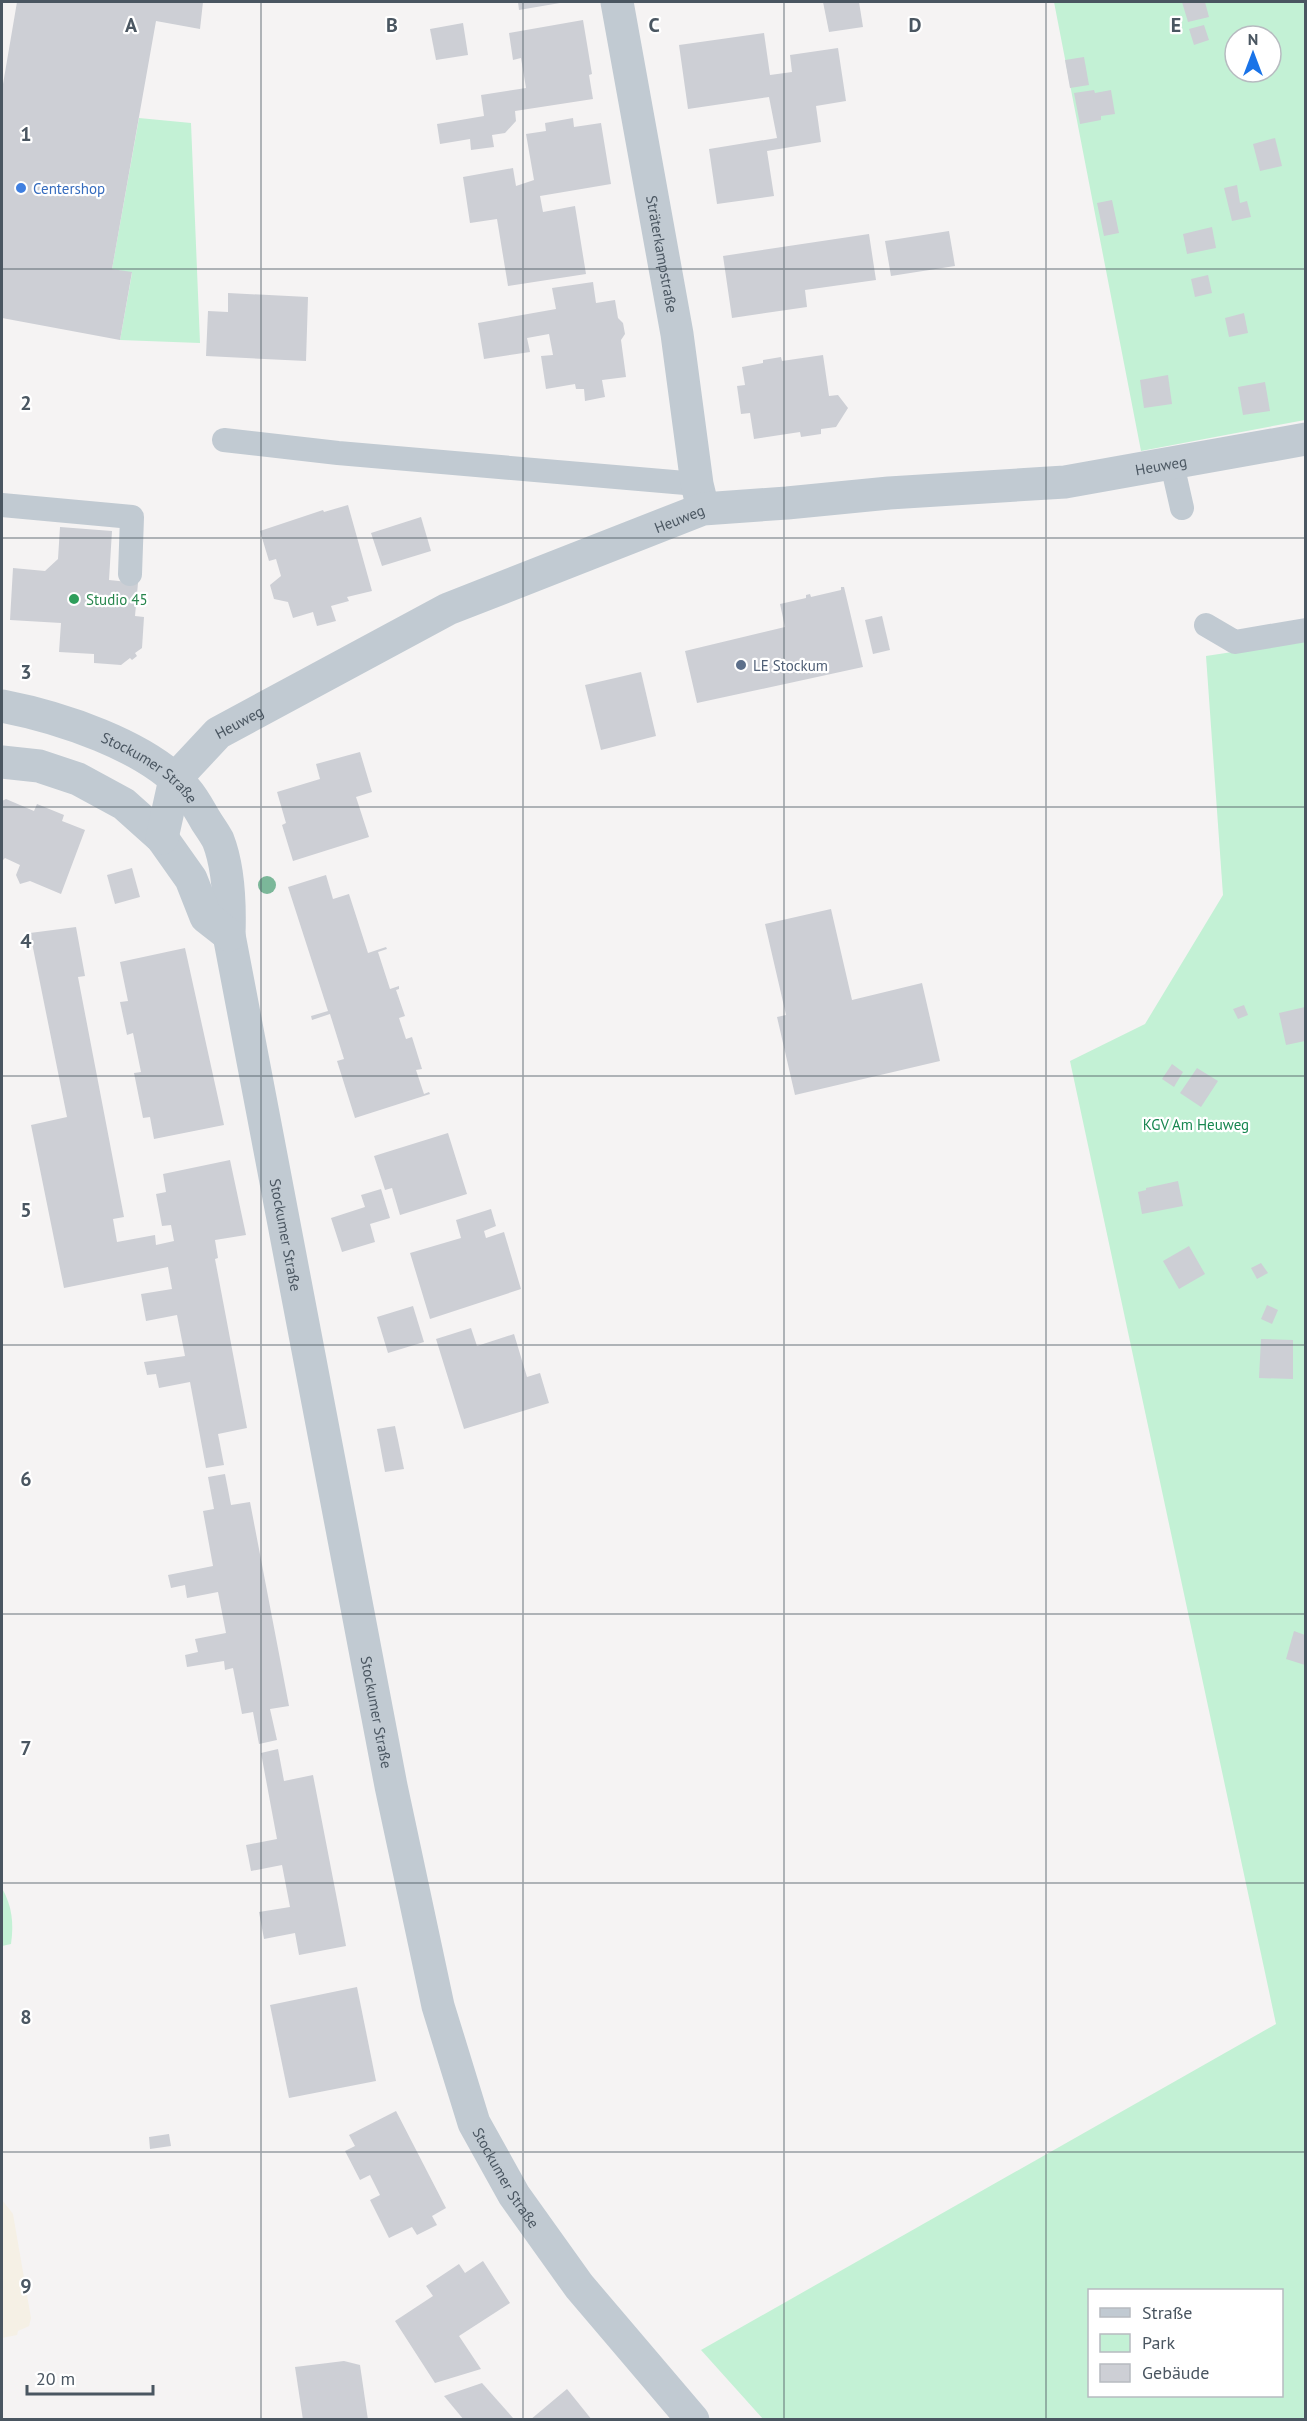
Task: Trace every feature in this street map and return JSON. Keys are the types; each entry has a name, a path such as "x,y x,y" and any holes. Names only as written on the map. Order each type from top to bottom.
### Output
{"street":[{"name":"Sträterkampstraße","path":"617,2 677,334 700,496"},
{"name":"Heuweg","path":"175,779 218,734 448,609 700,496 788,503 889,493 1065,482 1305,439"},
{"name":"Stockumer Straße","path":"2,706 42,714 76,725 141,757 175,779 188,792 218,840 230,897 229,935 391,1786 438,2006 474,2123 514,2195 579,2286 693,2420"},
{"path":"2,762 39,766 78,779 124,804 162,838 191,879 207,917 229,935"},
{"path":"162,838 175,779"}],"lane":[{"path":"224,440 700,496"},
{"path":"1172,464 1182,508"},
{"path":"2,505 132,517 130,574"},
{"path":"1206,625 1235,642 1305,630"}],"green space":[{"path":"1054,2 1305,2 1305,420 1141,451"},
{"path":"139,118 191,123 200,343 120,340 132,273 112,269"},
{"name":"KGV Am Heuweg","path":"1305,641 1305,2419 763,2419 701,2350 1276,2024 1070,1061 1145,1024 1223,895 1206,656"},
{"path":"2,1888 10,1908 12,1929 11,1944 2,1946"}],"sand":[{"path":"2,2200 13,2214 31,2318 29,2326 18,2331 17,2335 2,2338"}],"building":[{"path":"17,2 203,2 200,29 156,21 112,269 132,272 120,340 2,318 2,90"},
{"path":"518,2 560,2 560,3 519,10"},
{"path":"823,2 859,2 863,27 829,32"},
{"path":"1182,2 1205,2 1209,17 1188,22"},
{"path":"583,20 592,74 589,75 593,99 515,111 516,121 505,133 492,135 494,147 471,150 470,139 440,144 437,124 484,116 481,95 526,88 521,58 513,60 509,33"},
{"path":"463,23 468,55 436,60 430,29"},
{"path":"1204,25 1209,40 1194,45 1189,29"},
{"path":"764,33 770,75 792,72 790,55 838,48 846,101 816,106 821,142 767,151 774,196 717,204 709,149 777,138 769,97 688,109 679,45"},
{"path":"1084,57 1089,85 1070,88 1065,60"},
{"path":"1094,90 1095,93 1111,90 1115,114 1101,116 1101,120 1080,124 1074,93"},
{"path":"573,118 574,127 601,123 611,184 540,196 543,212 575,206 586,274 508,286 497,219 470,223 463,177 513,168 516,186 534,180 526,134 546,131 545,123"},
{"path":"1275,138 1282,166 1260,171 1253,144"},
{"path":"1237,185 1240,203 1247,201 1251,217 1232,221 1224,188"},
{"path":"1112,200 1119,233 1104,236 1097,203"},
{"path":"1212,227 1216,248 1187,254 1183,234"},
{"path":"949,231 955,266 891,276 885,241"},
{"path":"869,234 876,280 805,290 807,307 732,318 723,256"},
{"path":"1208,275 1212,293 1195,297 1191,279"},
{"path":"593,282 596,303 615,300 618,318 623,323 625,334 621,340 626,377 602,380 605,397 585,401 584,389 576,389 575,384 546,389 541,356 553,355 549,334 527,338 530,352 484,359 478,323 556,309 552,288"},
{"path":"228,293 308,297 306,361 206,356 208,311 228,312"},
{"path":"1244,313 1248,333 1229,337 1225,318"},
{"path":"823,355 829,396 838,395 848,408 836,427 821,429 821,434 801,437 800,432 754,439 750,413 741,414 737,386 745,385 742,367 781,357 782,361"},
{"path":"1168,375 1172,404 1144,408 1140,380"},
{"path":"1265,382 1270,411 1243,415 1238,387"},
{"path":"348,505 372,591 347,597 349,601 331,606 336,621 317,626 313,612 293,618 288,602 274,599 270,585 281,576 276,559 269,561 260,531 323,510 324,512"},
{"path":"421,517 431,551 382,566 371,533"},
{"name":"Studio 45","path":"60,527 112,531 109,580 138,583 135,616 144,617 142,648 135,653 137,656 132,660 130,658 121,665 94,663 94,654 59,652 61,623 10,620 13,568 45,571 58,559"},
{"path":"841,587 844,587 863,667 697,703 685,651 785,627 780,604 806,598 806,595 810,594 811,597 841,590"},
{"path":"882,616 890,650 873,654 865,620"},
{"path":"641,672 656,736 601,750 585,685"},
{"path":"360,752 372,792 356,797 369,837 293,861 282,825 286,823 277,792 320,779 316,764"},
{"path":"6,799 34,811 37,804 64,815 62,821 85,830 61,894 30,881 20,884 16,875 20,865 5,858 2,861 2,801"},
{"path":"132,868 140,897 115,904 107,875"},
{"path":"326,875 333,899 349,894 368,953 386,947 387,949 378,952 390,989 399,986 396,990 405,1016 399,1018 406,1039 412,1037 422,1069 416,1070 424,1094 429,1092 430,1094 355,1118 337,1061 344,1059 330,1014 312,1020 311,1016 328,1011 288,887"},
{"path":"831,909 852,1000 922,983 940,1061 795,1095 777,1017 786,1015 765,924"},
{"path":"76,927 85,976 78,977 124,1217 113,1219 117,1242 155,1235 156,1245 174,1241 171,1225 162,1226 156,1194 166,1192 163,1174 230,1160 246,1235 215,1240 218,1258 215,1259 247,1428 218,1434 224,1465 206,1468 190,1382 159,1388 156,1374 147,1375 144,1362 185,1356 177,1315 146,1321 141,1294 172,1289 168,1267 64,1288 31,1125 67,1117 30,933"},
{"path":"185,948 224,1125 154,1139 150,1117 143,1118 134,1073 141,1072 133,1033 127,1035 120,1002 128,1001 120,962"},
{"path":"1244,1005 1248,1015 1238,1019 1233,1009"},
{"path":"1305,1007 1305,1041 1286,1045 1279,1013"},
{"path":"1172,1064 1183,1072 1174,1087 1162,1079"},
{"path":"1197,1068 1218,1081 1201,1107 1180,1093"},
{"path":"448,1133 467,1194 400,1215 392,1188 385,1190 374,1156"},
{"path":"1178,1181 1183,1206 1142,1214 1138,1192"},
{"path":"381,1189 390,1218 370,1224 375,1242 342,1252 331,1218 365,1207 361,1195"},
{"path":"491,1209 496,1226 484,1231 486,1238 504,1232 521,1289 430,1319 410,1253 461,1238 456,1220"},
{"path":"1189,1246 1205,1274 1179,1289 1163,1261"},
{"path":"1261,1263 1268,1273 1257,1279 1251,1268"},
{"path":"1267,1305 1278,1310 1272,1324 1261,1319"},
{"path":"413,1306 424,1342 388,1353 377,1317"},
{"path":"471,1328 477,1346 514,1334 527,1377 540,1373 549,1403 464,1429 436,1339"},
{"path":"1261,1339 1293,1340 1293,1379 1259,1378"},
{"path":"395,1426 404,1469 385,1472 377,1429"},
{"path":"225,1474 231,1505 250,1502 289,1706 270,1709 277,1740 259,1744 253,1712 242,1714 233,1668 225,1670 224,1661 187,1667 185,1655 198,1652 195,1639 226,1633 218,1592 187,1598 185,1585 171,1588 168,1575 213,1566 203,1511 214,1509 208,1477"},
{"path":"1294,1631 1305,1635 1305,1665 1286,1659"},
{"path":"278,1749 284,1781 313,1775 346,1946 299,1955 295,1933 264,1939 259,1912 290,1907 282,1865 251,1871 246,1845 277,1839 261,1753"},
{"path":"357,1987 376,2081 289,2098 270,2005"},
{"path":"396,2111 446,2208 432,2216 437,2225 417,2235 412,2227 389,2238 370,2200 380,2195 370,2175 360,2180 345,2151 355,2146 349,2135"},
{"path":"169,2134 171,2146 150,2149 149,2137"},
{"path":"483,2261 510,2303 459,2336 481,2369 435,2383 395,2321 433,2296 426,2286 459,2264 465,2273"},
{"path":"344,2361 360,2365 368,2420 303,2420 295,2367"},
{"path":"482,2383 513,2418 512,2420 464,2420 444,2396"},
{"path":"567,2389 592,2420 530,2420 555,2399"}],"place":[{"name":"Centershop","path":"21,188"},
{"name":"Studio 45","path":"74,599"},
{"name":"LE Stockum","path":"741,665"}]}
